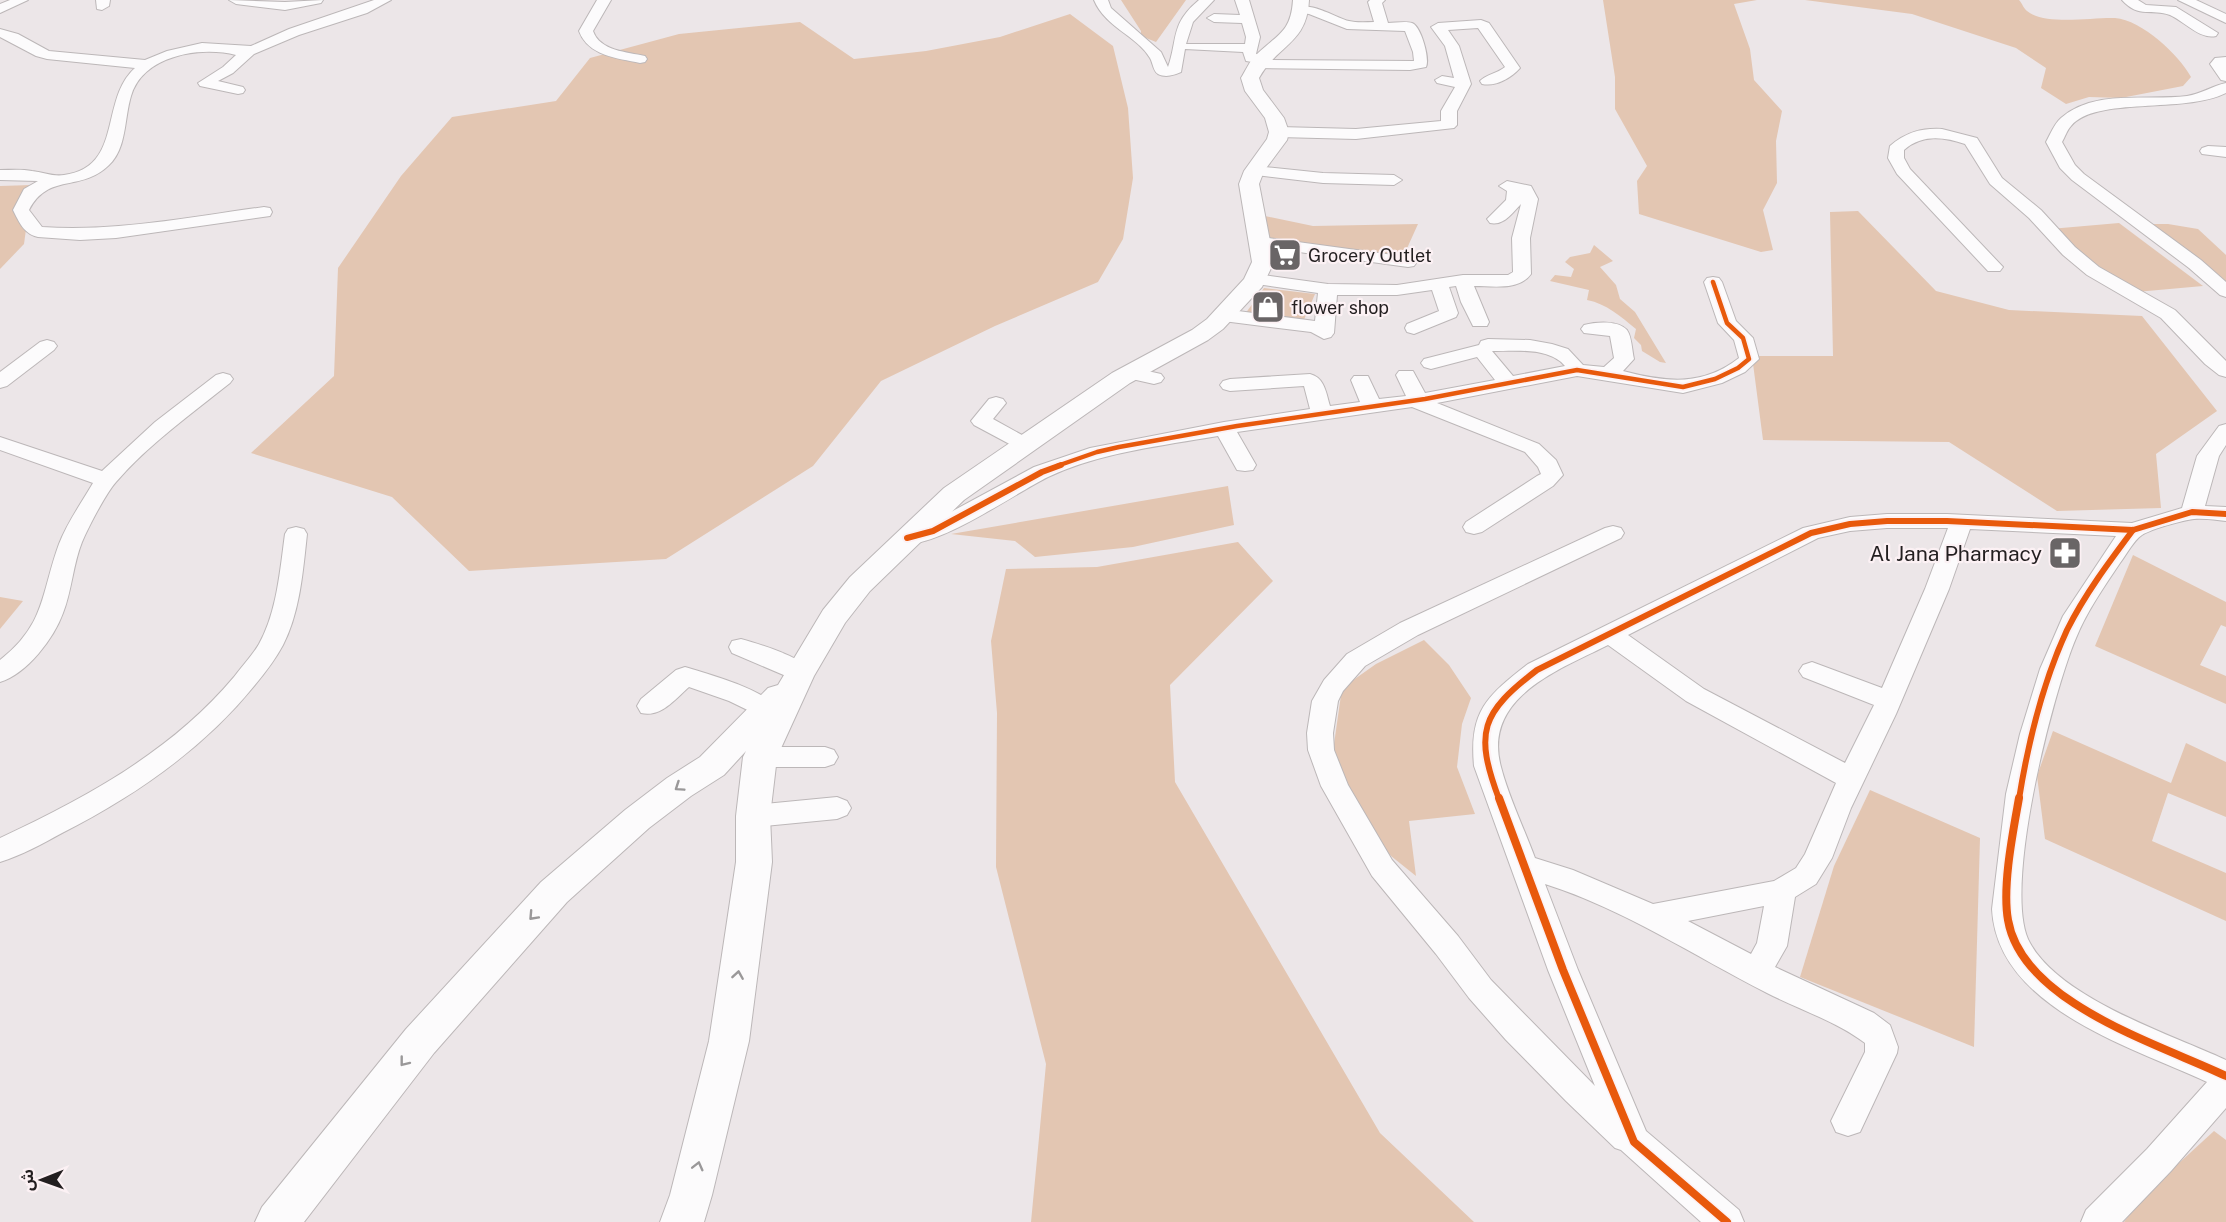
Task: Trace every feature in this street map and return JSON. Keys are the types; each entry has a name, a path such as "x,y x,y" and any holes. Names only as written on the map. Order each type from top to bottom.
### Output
{"main road":[{"path":"682,1222 691,1195 729,1041 754,862 753,816 759,763 799,675 834,617 860,584 919,539 954,494 1024,444 1142,375 1200,335 1223,315 1256,279 1263,262 1249,190 1254,171 1277,140 1279,132 1274,118 1253,98 1250,78 1257,58 1296,27 1301,4"},
{"path":"277,1222 420,1041 554,892 637,819 679,787 712,766 799,675"},
{"path":"712,766 759,763"}],"street":[{"path":"0,9 21,0"},
{"path":"236,0 285,6 317,2"},
{"path":"238,90 205,84 228,70 249,51 384,0"},
{"path":"604,0 604,4 586,31 588,38 593,45 640,58"},
{"path":"1101,0 1105,10 1156,55 1162,71 1169,72 1176,69 1178,42 1185,21 1207,0"},
{"path":"1242,0 1257,58"},
{"path":"1378,0 1375,2 1382,27"},
{"path":"2129,0 2143,9 2171,9 2211,33"},
{"path":"2185,0 2226,19"},
{"path":"1190,47 1215,48 1215,60 1257,58 1410,66 1421,64 1420,52 1410,27 1347,25 1301,4"},
{"path":"1214,18 1250,26"},
{"path":"1464,84 1458,74 1452,46 1438,27 1481,24 1484,26 1513,68 1501,77 1487,81"},
{"path":"1235,33 1250,26"},
{"path":"0,33 17,36 34,51 47,55 148,65 195,49 216,46 249,51"},
{"path":"2226,61 2220,61 2217,64 2226,77"},
{"path":"100,165 115,144 121,101 126,87 148,65"},
{"path":"1442,80 1464,84"},
{"path":"1279,132 1356,134 1449,125 1449,111 1464,84"},
{"path":"2226,87 2200,98 2129,103 2082,111 2057,130 2054,142 2068,168 2195,264 2226,291"},
{"path":"1994,267 1903,171 1896,158 1896,149 1899,145 1918,136 1936,132 1971,141 1996,181 2035,214 2069,251 2093,271 2168,314 2212,360 2226,371"},
{"path":"2208,151 2226,152"},
{"path":"0,175 35,175 59,181 74,179 100,165 124,163"},
{"path":"1254,171 1314,177 1394,180"},
{"path":"53,179 30,193 21,210 32,228 38,232 80,235 116,233 264,212"},
{"path":"1256,279 1328,289 1397,290 1463,280 1512,280 1522,274 1521,238 1530,199 1525,190 1511,187 1514,201 1497,219"},
{"path":"1260,242 1372,259 1408,262"},
{"path":"1346,261 1370,263 1372,259"},
{"path":"1463,280 1480,322"},
{"path":"919,539 1021,482 1073,460 1119,447 1224,428 1416,400 1577,370 1683,387 1714,379 1738,368 1749,359 1743,338 1727,323 1713,282"},
{"path":"1414,328 1449,313 1439,284"},
{"path":"1223,315 1315,327 1323,332 1328,289"},
{"path":"1591,329 1612,328 1619,333 1624,359 1609,374"},
{"path":"1488,345 1552,347 1567,356 1577,370"},
{"path":"0,382 47,346"},
{"path":"1431,363 1479,351 1483,352 1508,383"},
{"path":"1406,375 1416,400 1532,448 1551,470 1552,475 1545,481 1474,527"},
{"path":"0,674 19,658 40,633 51,614 71,542 105,480 162,426 223,379"},
{"path":"1230,385 1310,380 1326,413"},
{"path":"1361,380 1372,407"},
{"path":"1322,382 1326,413"},
{"path":"996,403 981,421 1024,444"},
{"path":"1224,428 1245,465"},
{"path":"2192,512 2208,456 2217,439 2226,429"},
{"path":"0,443 105,480"},
{"path":"1634,1142 1563,970 1487,766 1485,752 1488,719 1504,695 1537,670 1811,533 1850,524 1887,520 2133,530 2192,512 2226,514"},
{"path":"1652,916 1781,891 1806,876 1814,864 1850,778 1937,590 1961,522"},
{"path":"2133,530 2086,598 2068,629 2054,664 2022,772 2006,885 2007,915 2015,945 2050,985 2117,1025 2226,1076"},
{"path":"1613,533 1409,629 1356,660 1337,680 1325,701 1320,733 1321,750 1335,786 1382,868 1510,1022 1577,1091 1727,1222"},
{"path":"0,851 67,819 124,785 213,718 234,695 272,643 286,606 296,534"},
{"path":"1611,634 1659,671 1850,778"},
{"path":"741,647 781,663 799,675"},
{"path":"1812,671 1888,700"},
{"path":"650,706 685,676 738,695 766,710"},
{"path":"759,763 825,757"},
{"path":"753,816 837,808"},
{"path":"1526,866 1563,878 1652,916 1756,972 1863,1023 1879,1035 1881,1053 1848,1121"},
{"path":"1756,972 1772,946 1781,891"},
{"path":"2098,1222 2159,1160 2226,1084"}],"shaded area":[{"path":"1121,0 1186,0 1156,42 1141,36 1141,31"},
{"path":"1603,0 1757,0 1734,4 1750,49 1754,80 1782,111 1776,141 1777,183 1763,210 1773,250 1761,252 1639,214 1637,181 1647,166 1615,109 1615,77"},
{"path":"1805,0 2019,0 2027,11 2045,18 2126,20 2159,40 2178,59 2191,77 2183,86 2121,98 2089,97 2066,104 2041,88 2046,68 2016,48 1912,14"},
{"path":"1070,14 1113,46 1128,108 1133,178 1123,239 1098,282 995,326 881,381 813,466 666,559 469,571 392,497 251,453 334,376 338,268 401,176 452,117 556,101 590,58 679,34 800,22 854,59 926,51 1000,37"},
{"path":"32,185 24,244 0,269 0,186"},
{"path":"1858,211 1936,291 2009,310 2142,316 2217,411 2156,454 2161,508 2057,511 1949,442 1763,440 1752,356 1833,356 1830,212"},
{"path":"1260,215 1313,226 1418,224 1404,255 1385,256 1270,241"},
{"path":"2119,223 2203,286 2136,292 2107,276 2050,229"},
{"path":"2145,224 2168,224 2198,229 2226,255 2226,285"},
{"path":"1594,245 1613,261 1600,267 1616,285 1620,299 1635,312 1666,363 1642,351 1641,345 1634,338 1636,329 1607,308 1587,300 1589,290 1550,281 1555,275 1571,277 1574,269 1565,262 1570,257 1590,253"},
{"path":"1264,288 1315,294 1303,322 1245,314"},
{"path":"1228,486 1234,525 1133,547 1035,557 1015,541 951,534"},
{"path":"1238,542 1273,581 1170,685 1175,782 1380,1133 1474,1222 1031,1222 1046,1064 996,867 997,713 991,641 1006,569 1097,567"},
{"path":"2133,555 2226,602 2226,627 2221,625 2200,665 2226,676 2226,704 2095,646"},
{"path":"0,597 23,601 0,629"},
{"path":"1424,640 1449,665 1471,698 1462,724 1457,767 1475,814 1409,821 1416,876 1391,856 1356,813 1333,751 1342,688 1376,664"},
{"path":"2053,731 2171,783 2186,743 2226,762 2226,817 2168,793 2152,841 2226,873 2226,921 2045,839 2037,776"},
{"path":"1870,790 1980,838 1974,1047 1800,977 1834,866"},
{"path":"2214,1131 2226,1140 2226,1222 2124,1222 2143,1196"}],"cycle path":[{"path":"907,538 933,531 1042,472 1097,452 1119,447 1237,426 1425,399 1577,370 1683,387 1715,379 1738,368 1749,359 1743,338 1727,323 1713,282"},
{"path":"1727,1222 1634,1142 1563,970 1487,766 1486,733 1494,709 1511,690 1537,670 1811,533 1850,524 1887,521 1947,521 2133,530 2192,512 2226,514"},
{"path":"2133,530 2098,578 2075,616 2061,645 2050,677 2023,774 2013,835 2008,887 2008,922 2023,958 2041,978 2063,996 2117,1026 2226,1076"}],"place":[{"name":"Grocery Outlet","path":"1285,255"},
{"name":"flower shop","path":"1268,307"},
{"name":"Al Jana Pharmacy","path":"2065,553"}]}
